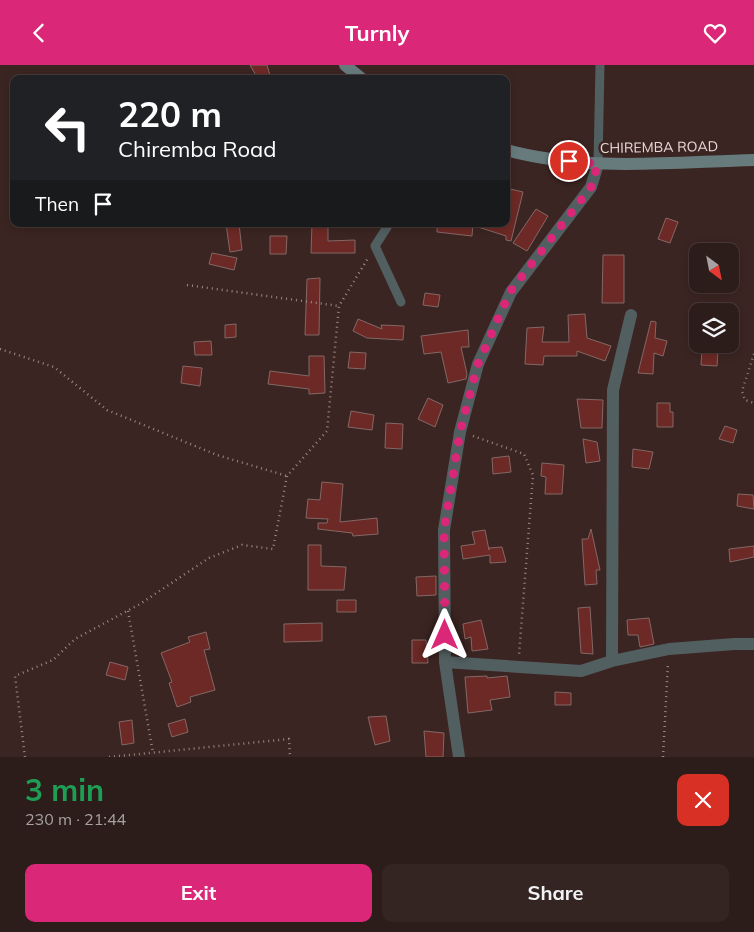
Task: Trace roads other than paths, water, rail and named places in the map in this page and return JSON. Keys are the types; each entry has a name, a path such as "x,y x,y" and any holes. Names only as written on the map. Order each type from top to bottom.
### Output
{"main road":[{"path":"345,65 357,75"},
{"name":"CHIREMBA ROAD","path":"510,151 554,160 598,164 754,160"}],"street":[{"path":"459,757 445,662 444,530 460,432 478,364 510,292 591,187 598,164"},
{"path":"612,661 612,390 630,315"},
{"path":"445,662 581,671 612,661 668,649 754,644"}],"lane":[{"path":"598,164 600,65"},
{"path":"387,227 375,246 401,302"}]}
